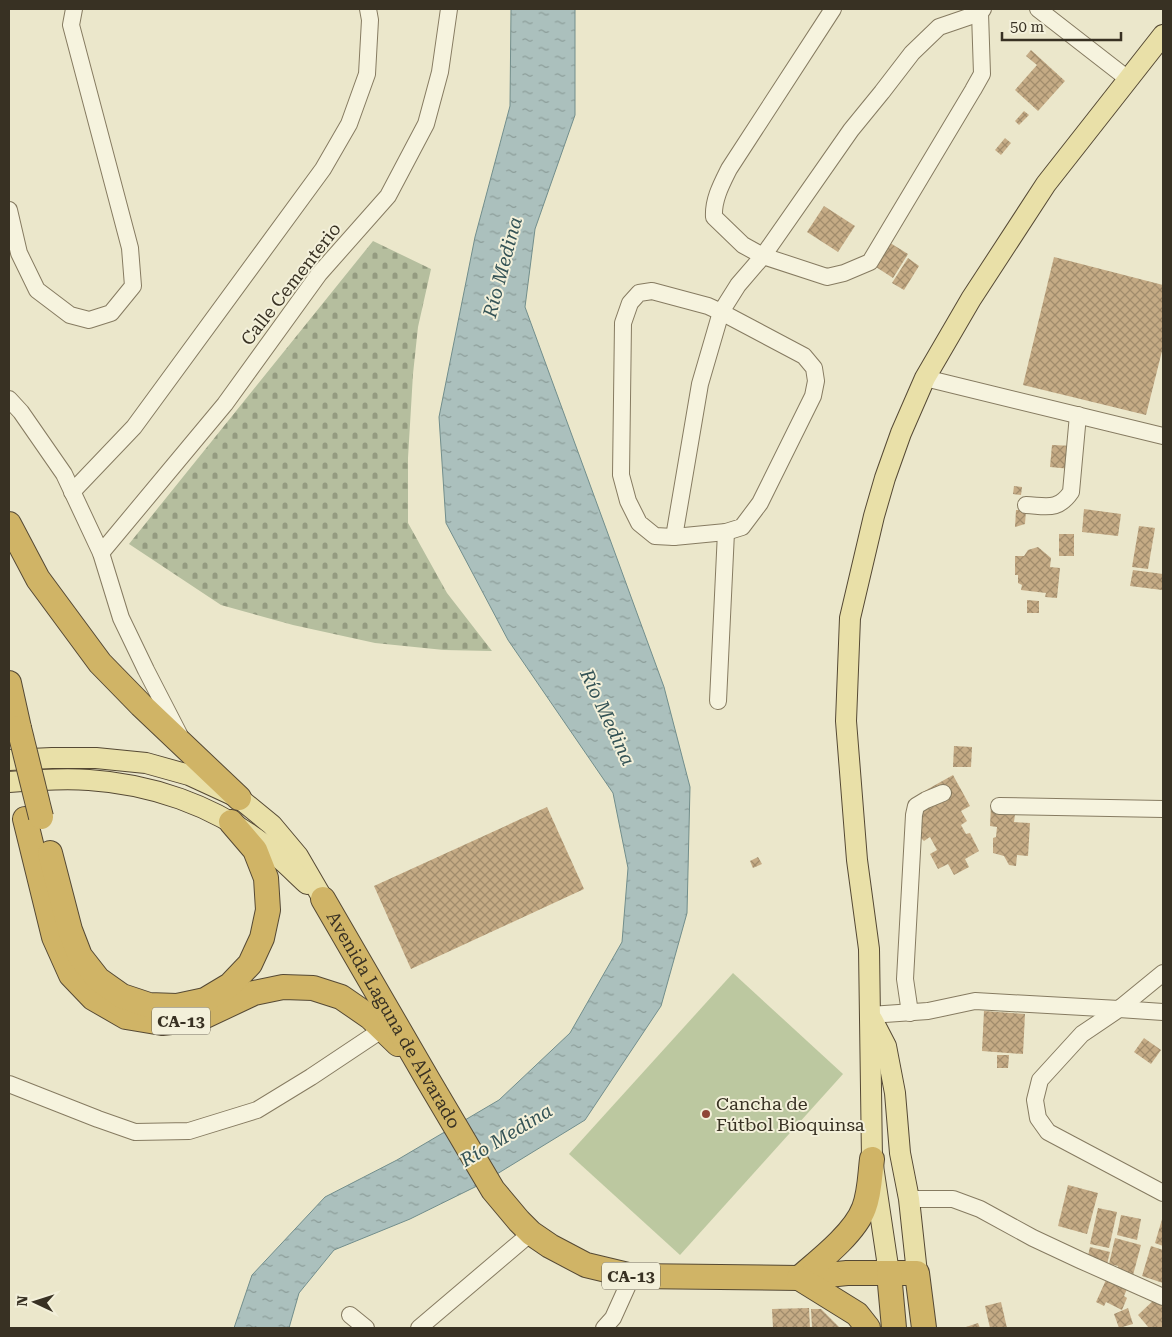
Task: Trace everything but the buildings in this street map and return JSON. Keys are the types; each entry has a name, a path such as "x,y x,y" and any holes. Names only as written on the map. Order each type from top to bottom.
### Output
{"highway":[{"path":"9,524 38,579 100,663 141,705 239,798"},
{"name":"CA-13","path":"9,683 14,736 33,818 54,937 71,975 93,998 126,1016 162,1023 199,1019 254,993 283,987 313,988 342,997 370,1017 396,1041 428,1080"},
{"path":"33,818 80,956 98,979 122,996 149,1005 177,1006 205,1000 230,985 250,964 262,938 268,910 266,878 255,850 231,822"},
{"name":"Avenida Laguna de Alvarado","path":"323,899 493,1190 531,1233 550,1246 586,1265 632,1276 798,1278 847,1273 917,1273"},
{"path":"868,1328 857,1314 798,1278 831,1251 859,1221 868,1194 872,1159"},
{"path":"889,1273 894,1328"},
{"path":"917,1273 924,1328"}],"main road":[{"path":"889,1273 872,1159 869,949 857,860 846,721 850,618 884,478 925,378 972,299 1046,184 1163,35"},
{"name":"Avenida Laguna de Alvarado","path":"9,760 96,758 146,763 189,775 239,798 272,825 298,856 323,899"},
{"name":"Avenida Laguna de Alvarado","path":"9,782 54,779 126,784 164,793 199,806 231,822 262,843 323,899"},
{"path":"870,1015 886,1046 895,1093 900,1153 909,1199 917,1273"}],"street":[{"path":"9,210 19,252 37,290 70,315 89,320 111,313 133,286 130,248 71,26 74,9"},
{"path":"72,492 134,427 323,169 349,124 367,74 370,20 368,9"},
{"name":"Calle Cementerio","path":"101,553 225,404 319,274 388,196 426,124 440,72 449,9"},
{"path":"674,537 700,384 721,312 738,285 763,256 851,130 912,53 939,27 982,11 982,74 870,262 844,273 827,277 763,256 743,245 714,217 717,194 728,169 833,9"},
{"path":"1038,9 1128,79"},
{"path":"652,291 708,306 721,312 804,356 814,368 816,381 813,396 760,503 742,527 726,532 674,537 654,536 639,522 628,501 621,475 623,323 630,303 639,293 652,291"},
{"path":"925,378 1078,415 1162,431"},
{"path":"9,399 21,412 64,474 101,553 121,618 186,747"},
{"path":"1026,505 1055,506 1064,501 1071,492 1078,415"},
{"path":"718,701 726,532"},
{"path":"910,1013 905,979 914,815 916,806 943,793"},
{"path":"999,806 1163,809"},
{"path":"1163,972 1119,1009 1082,1034 1040,1080 1035,1100 1038,1118 1048,1132 1163,1194"},
{"path":"870,1015 928,1011 975,1001 1163,1012"},
{"path":"9,1084 135,1132 189,1131 257,1110 383,1029"},
{"path":"909,1199 953,1199 980,1209 1064,1253 1163,1297"},
{"path":"420,1328 531,1233"},
{"path":"604,1328 613,1318 632,1276"},
{"path":"350,1315 366,1328"}],"green space":[{"path":"373,241 431,269 418,327 413,374 408,458 408,523 447,593 492,651 444,650 375,643 293,625 221,605 129,544"},
{"name":"Cancha de Fútbol Bioquinsa","path":"733,973 843,1074 680,1255 569,1154"}],"water":[{"name":"Río Medina","path":"511,9 575,9 575,115 535,229 525,307 664,687 690,787 687,913 661,1006 585,1120 479,1185 410,1219 334,1250 299,1293 289,1328 234,1328 252,1275 325,1197 397,1160 499,1100 570,1033 622,942 628,868 613,793 508,640 446,523 439,417 475,237 510,106"}],"place":[{"name":"Cancha de Fútbol Bioquinsa","path":"706,1114"}]}
